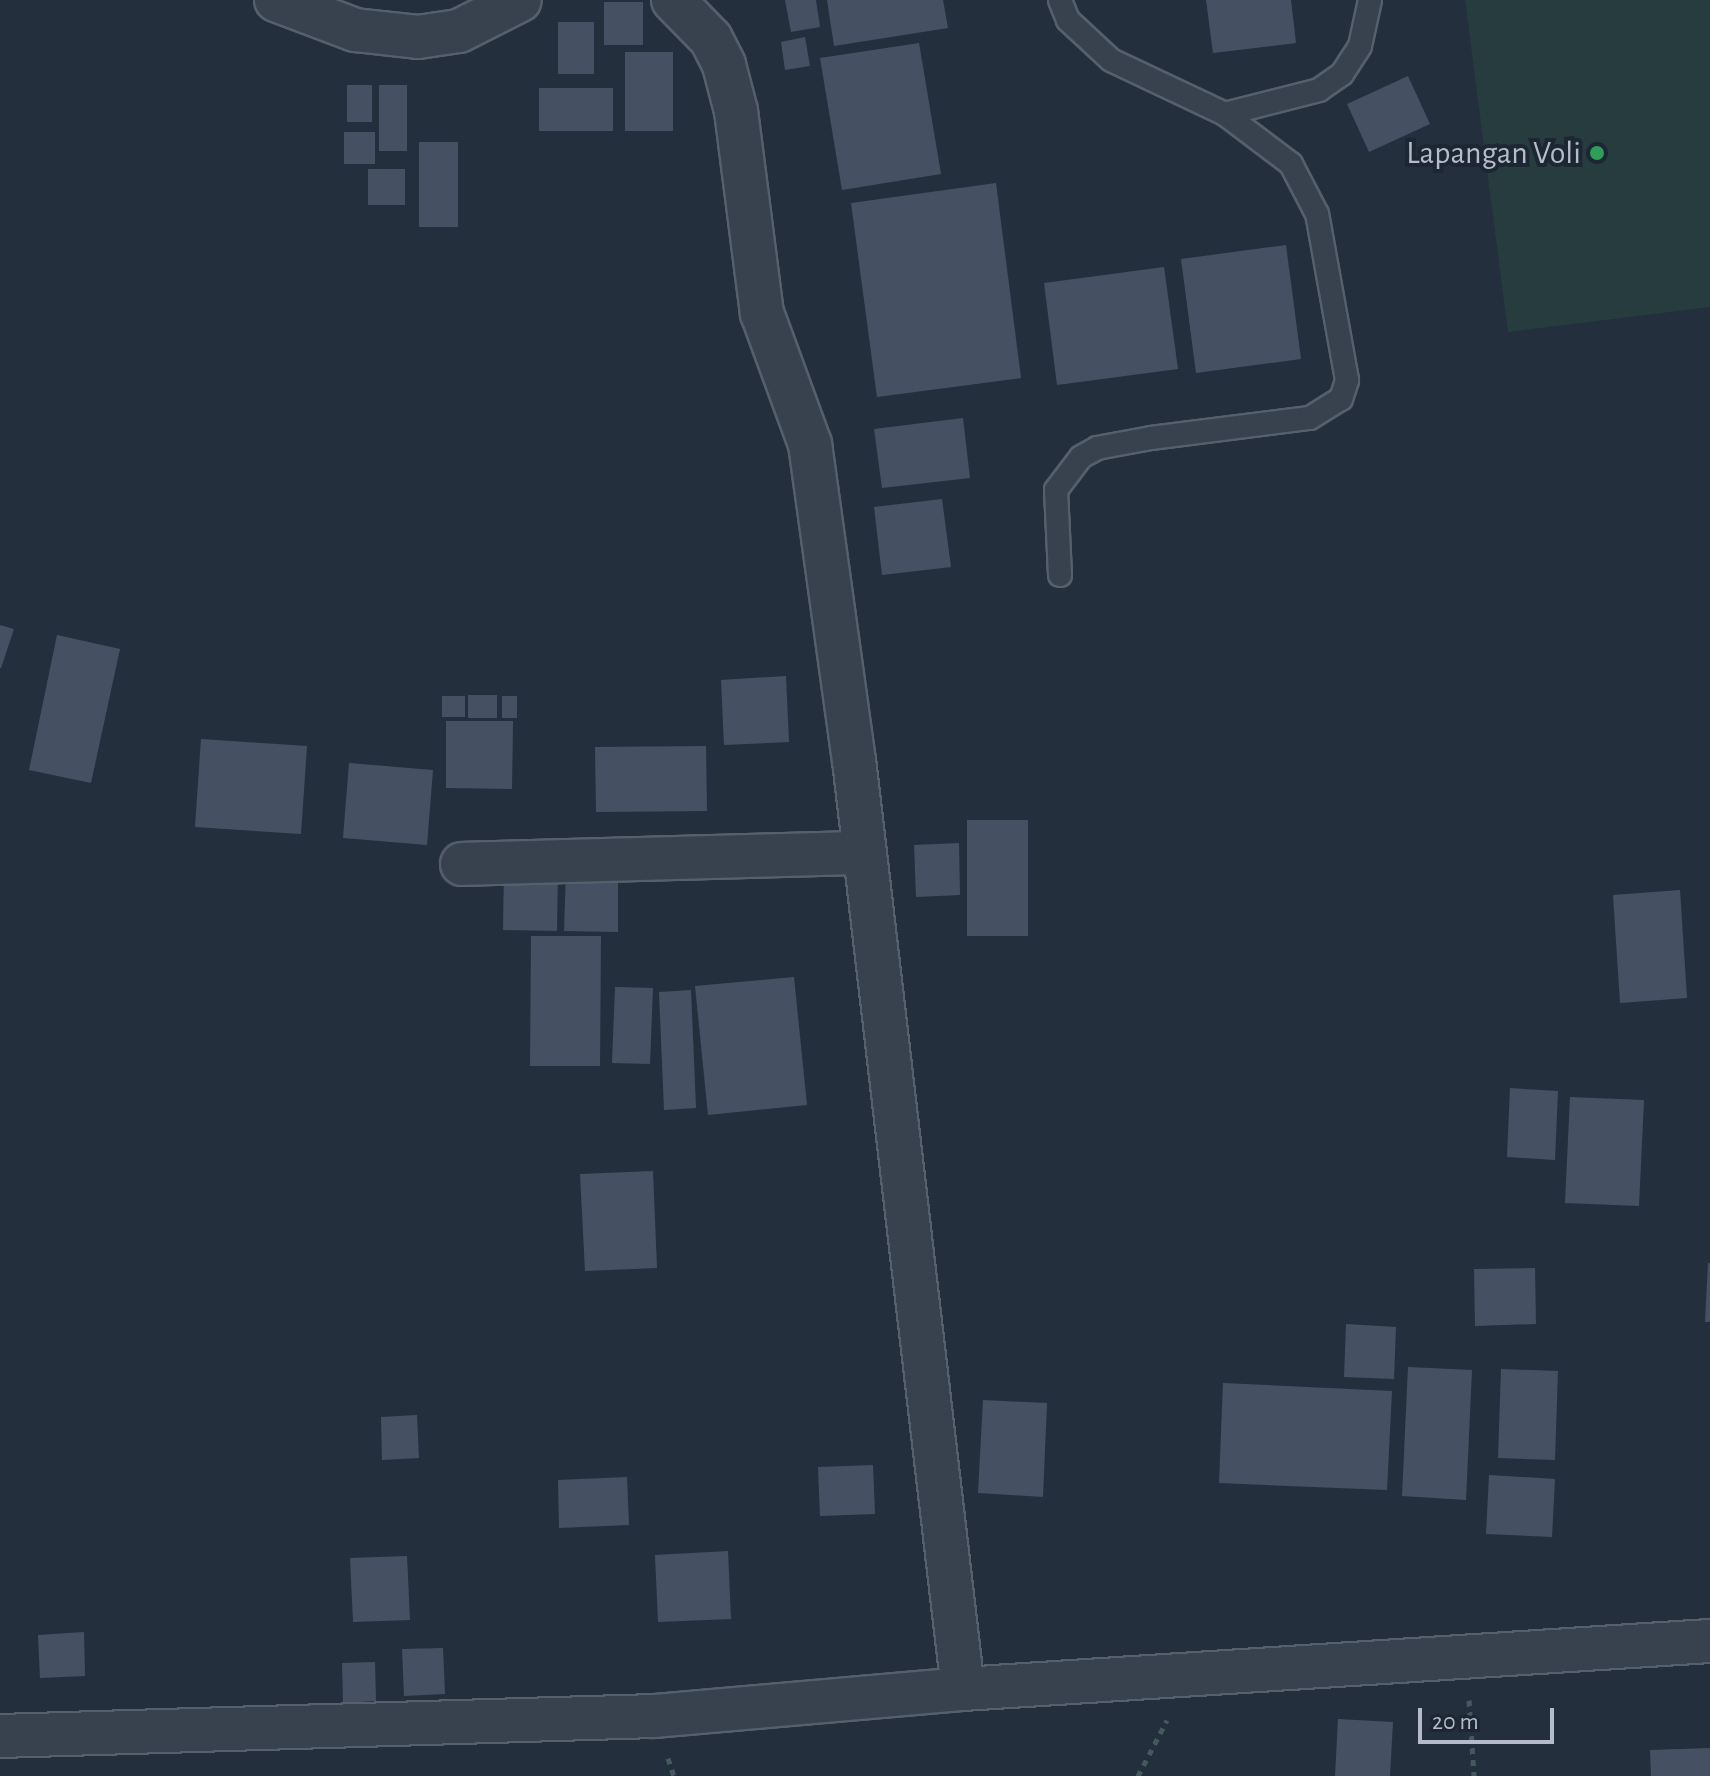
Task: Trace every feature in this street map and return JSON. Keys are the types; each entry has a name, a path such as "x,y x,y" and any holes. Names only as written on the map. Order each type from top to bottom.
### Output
{"street":[{"path":"276,0 355,30 418,37 459,31 520,0"},
{"path":"673,0 711,39 724,65 736,111 762,313 810,444 963,1689"},
{"path":"462,864 862,853"},
{"path":"0,1736 654,1716 963,1689 1190,1678 1466,1655 1710,1641"}],"lane":[{"path":"1060,0 1068,20 1111,60 1225,114 1291,164 1317,214 1347,380 1341,399 1310,418 1151,438 1097,448 1081,457 1068,467 1056,490 1060,575"},
{"path":"1225,114 1319,90 1342,74 1360,46 1370,0"}],"path":[{"path":"1466,1655 1474,1776"},
{"path":"1138,1776 1190,1678"}],"green space":[{"name":"Lapangan Voli","path":"1465,0 1710,0 1710,307 1508,332"}],"building":[{"path":"785,0 816,0 820,27 791,32"},
{"path":"827,0 943,0 948,28 834,46"},
{"path":"1206,0 1291,0 1296,43 1213,53"},
{"path":"604,2 643,2 643,45 604,45"},
{"path":"558,22 594,22 594,74 558,74"},
{"path":"805,37 810,66 785,70 781,42"},
{"path":"919,43 941,174 842,190 820,58"},
{"path":"625,52 673,52 673,131 625,131"},
{"path":"1408,76 1430,124 1369,152 1347,104"},
{"path":"347,85 372,85 372,122 347,122"},
{"path":"379,85 407,85 407,151 379,151"},
{"path":"539,88 613,88 613,131 539,131"},
{"path":"344,132 375,132 375,164 344,164"},
{"path":"419,142 458,142 458,227 419,227"},
{"path":"368,169 405,169 405,205 368,205"},
{"path":"996,183 1021,378 877,397 851,203"},
{"path":"1286,245 1301,359 1196,373 1181,259"},
{"path":"1164,267 1178,369 1057,385 1044,283"},
{"path":"963,418 970,478 882,488 874,429"},
{"path":"942,499 951,567 882,575 874,507"},
{"path":"0,625 14,629 1,668 0,668"},
{"path":"57,635 120,649 91,783 29,770"},
{"path":"786,676 789,742 724,745 721,680"},
{"path":"468,695 497,695 497,718 468,718"},
{"path":"442,696 465,696 465,717 442,717"},
{"path":"502,696 517,696 517,718 502,718"},
{"path":"446,721 513,721 512,789 446,788"},
{"path":"201,739 307,746 301,834 195,827"},
{"path":"706,746 707,811 596,812 595,747"},
{"path":"349,763 433,770 427,845 343,838"},
{"path":"967,820 1028,820 1028,936 967,936"},
{"path":"959,843 960,895 916,897 914,845"},
{"path":"504,870 558,871 557,931 503,930"},
{"path":"566,870 618,870 618,932 564,931"},
{"path":"1680,890 1687,998 1620,1003 1613,895"},
{"path":"531,936 601,936 600,1066 530,1066"},
{"path":"794,977 807,1105 708,1115 695,986"},
{"path":"615,987 653,988 650,1064 612,1063"},
{"path":"691,990 696,1108 664,1110 659,992"},
{"path":"1510,1088 1558,1091 1555,1160 1507,1157"},
{"path":"1570,1097 1644,1100 1639,1206 1565,1203"},
{"path":"653,1171 657,1268 585,1271 580,1174"},
{"path":"1708,1263 1710,1322 1705,1322"},
{"path":"1535,1268 1536,1324 1475,1326 1474,1269"},
{"path":"1346,1324 1396,1327 1394,1379 1344,1377"},
{"path":"1408,1367 1472,1370 1466,1500 1402,1496"},
{"path":"1501,1369 1558,1371 1555,1460 1498,1458"},
{"path":"1223,1383 1392,1391 1387,1490 1219,1483"},
{"path":"983,1400 1047,1403 1043,1497 978,1493"},
{"path":"417,1415 419,1458 382,1460 381,1417"},
{"path":"873,1465 875,1514 820,1516 818,1467"},
{"path":"1489,1475 1555,1479 1552,1537 1486,1534"},
{"path":"627,1477 629,1525 559,1528 558,1480"},
{"path":"728,1551 731,1619 658,1622 655,1555"},
{"path":"407,1556 410,1620 353,1622 350,1558"},
{"path":"84,1632 85,1676 40,1678 38,1635"},
{"path":"443,1648 445,1694 404,1696 402,1649"},
{"path":"375,1662 376,1701 343,1703 342,1663"},
{"path":"1338,1719 1393,1722 1390,1776 1335,1776"},
{"path":"1710,1748 1710,1776 1651,1776 1650,1750"}],"place":[{"name":"Lapangan Voli","path":"1597,153"}]}
